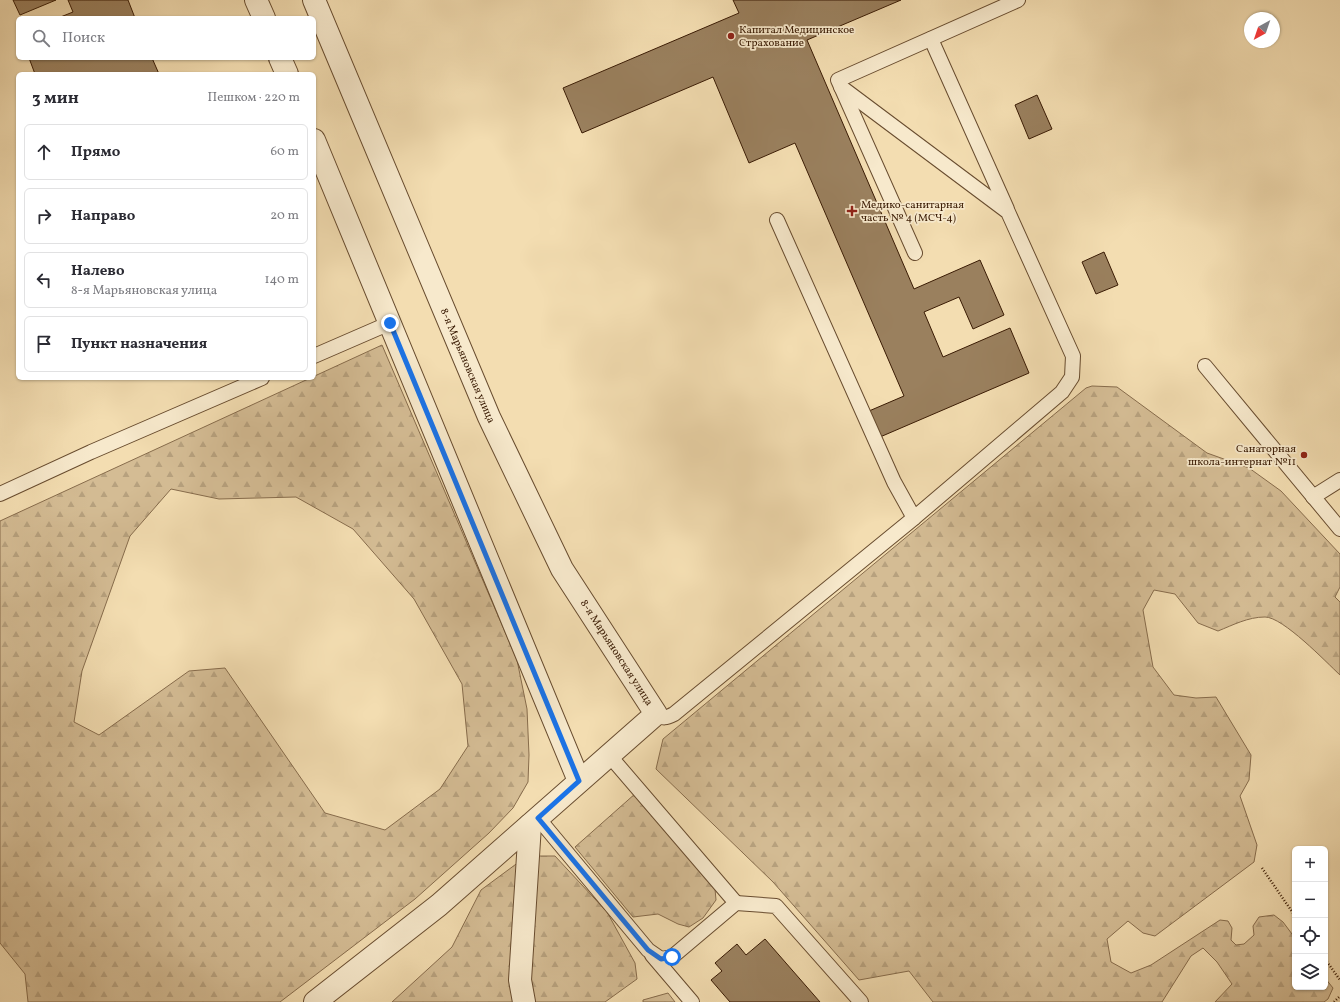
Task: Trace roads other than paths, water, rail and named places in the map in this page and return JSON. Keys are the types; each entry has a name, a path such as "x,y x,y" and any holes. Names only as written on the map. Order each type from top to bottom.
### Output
{"street":[{"path":"256,0 263,16"},
{"name":"8-я Марьяновская улица","path":"314,0 489,417 562,569 656,714"},
{"path":"281,60 286,72"},
{"path":"316,145 579,781"},
{"path":"315,1002 439,905 656,714"},
{"path":"524,1002 520,980 534,821"}],"lane":[{"path":"915,253 838,80 1018,0"},
{"path":"656,714 666,718 674,714 914,518 1062,392 1072,377 1073,356 931,39"},
{"path":"841,87 1008,212"},
{"path":"777,220 894,482 914,518"},
{"path":"316,355 390,323"},
{"path":"1205,366 1340,529"},
{"path":"0,494 91,452 257,380"},
{"path":"1313,497 1340,480"},
{"path":"609,754 736,903"},
{"path":"534,821 692,1002"},
{"path":"648,950 661,959 672,957 736,903 776,906 861,1002"}],"place":[{"name":"Капитал Медицинское Страхование","path":"731,36"},
{"name":"Медико-санитарная часть № 4 (МСЧ-4)","path":"852,211"},
{"name":"Санаторная школа-интернат №11","path":"1304,455"}]}
